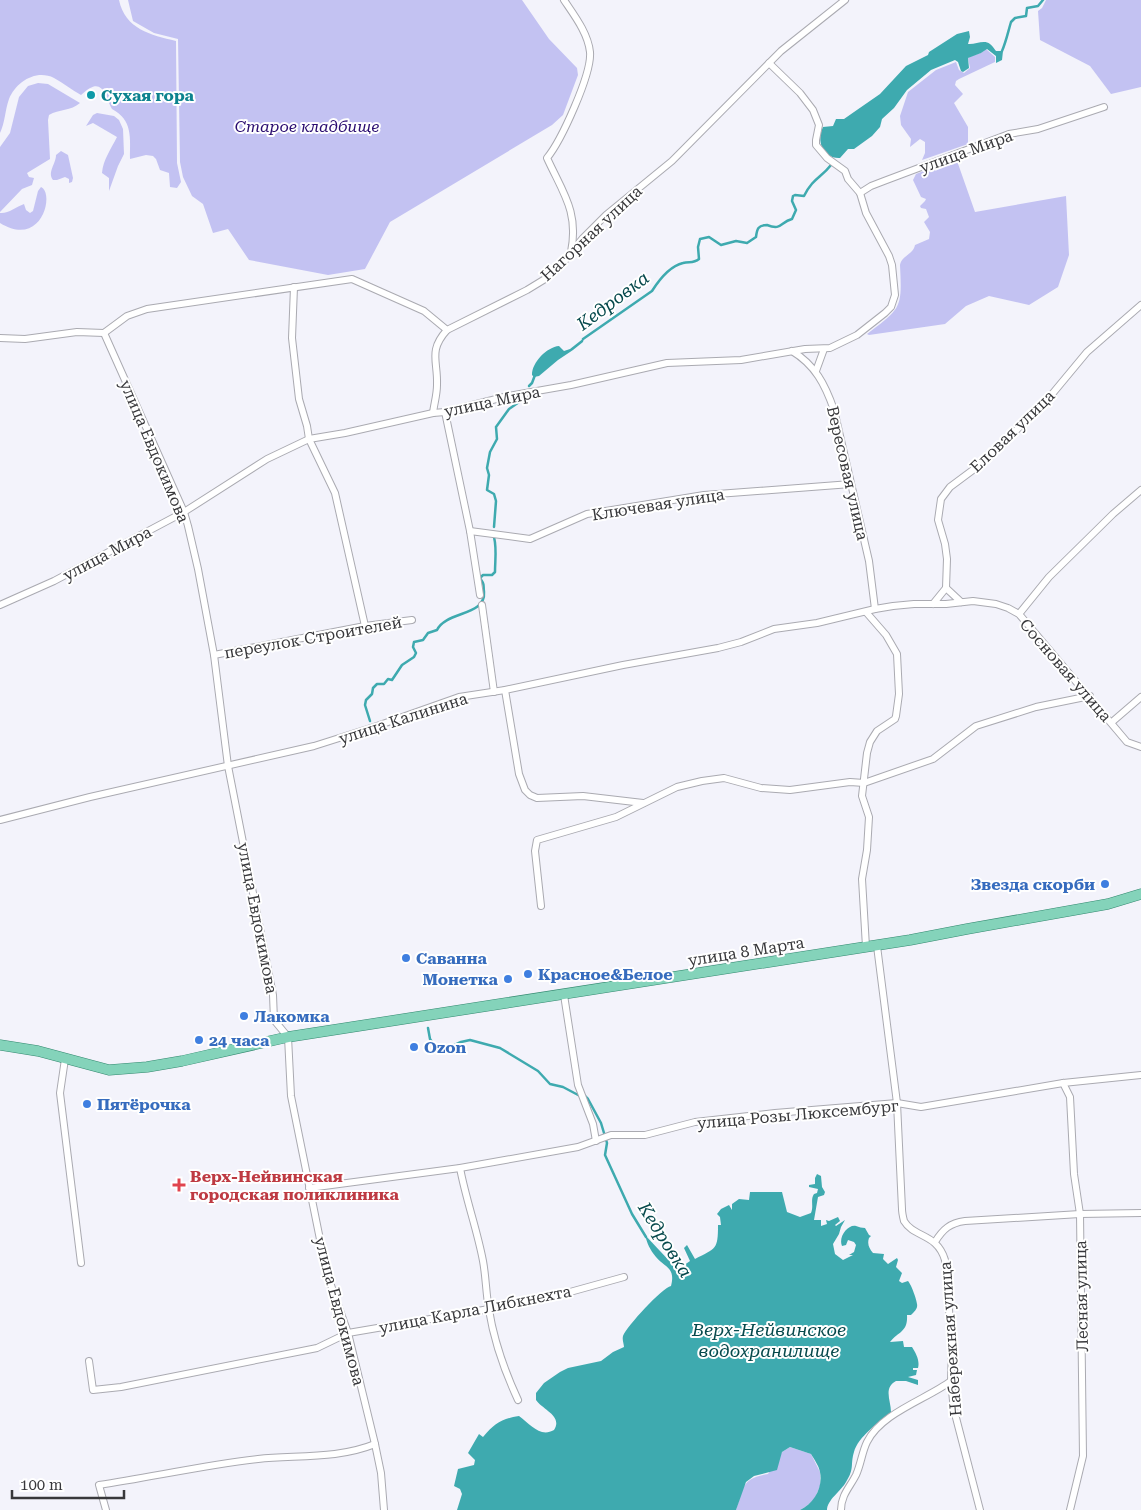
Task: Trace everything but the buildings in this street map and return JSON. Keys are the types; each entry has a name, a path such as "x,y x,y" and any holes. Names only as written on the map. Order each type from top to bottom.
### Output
{"main road":[{"name":"улица 8 Марта","path":"0,1045 38,1051 109,1070 147,1067 182,1062 288,1038 872,946 1108,904 1141,894"}],"street":[{"path":"564,0 584,31 590,51 590,60 586,74 571,114 558,143 547,158 571,208 574,237 570,254"},
{"name":"Нагорная улица","path":"447,330 527,290 558,269 606,215 672,161 794,40 845,0"},
{"name":"улица Мира","path":"0,605 54,581 184,512 267,459 309,438 345,433 445,412 508,396 571,385 666,363 754,358 792,351 830,348 857,335 891,307 895,295 890,256 866,213 860,194 848,179 845,171 820,152 816,140 818,125 813,110 800,93 769,63"},
{"name":"улица Мира","path":"860,194 871,186 1009,134 1038,129 1104,107"},
{"path":"0,338 25,339 77,332 104,333 127,316 147,308 352,279 424,311 447,330 439,338 435,351 437,386 433,413"},
{"path":"294,287 292,338 299,399 309,438 335,493 365,626"},
{"name":"Еловая улица","path":"946,588 947,559 938,520 941,499 950,487 985,461 1048,398 1087,352 1141,305"},
{"name":"улица Евдокимова","path":"104,333 184,512 198,569 214,655 228,766 274,995 274,1020 288,1038 291,1096 309,1188 327,1274 348,1333 376,1444 384,1510"},
{"path":"816,371 824,349"},
{"name":"Вересовая улица","path":"792,351 810,364 816,371 834,410 869,562 875,609"},
{"path":"445,412 470,531 480,595"},
{"name":"Ключевая улица","path":"470,531 530,539 587,514 704,496 851,484"},
{"path":"1019,614 1049,577 1113,514 1141,490"},
{"path":"933,604 946,588 961,602"},
{"name":"Сосновая улица","path":"866,612 914,604 973,601 996,604 1019,614 1127,742 1141,747"},
{"path":"482,605 494,692"},
{"path":"866,612 890,641 897,654 898,694 898,711 895,719 881,726 870,742 862,796 869,817 867,850 862,879 872,946"},
{"name":"улица Калинина","path":"0,820 98,795 314,746 400,719 450,700 718,648 741,642 774,629 817,623 866,612"},
{"name":"переулок Строителей","path":"214,655 365,626 412,620"},
{"path":"505,690 519,774 525,790 530,795 537,798 583,796 644,803"},
{"path":"541,906 535,851 537,840 616,817 682,784 724,778 774,790 812,788 850,782 864,783 932,759 976,726 1036,707 1090,696"},
{"path":"1112,722 1141,697"},
{"name":"Набережная улица","path":"872,946 897,1103 903,1216 904,1221 935,1242 943,1252 952,1347 951,1380 956,1420 980,1510"},
{"path":"564,995 578,1085 598,1140"},
{"path":"65,1059 61,1084 61,1103 81,1263"},
{"name":"улица Розы Люксембург","path":"309,1188 460,1168 578,1147 608,1136 645,1135 707,1120 897,1103 921,1107 1063,1083 1141,1076"},
{"name":"Лесная улица","path":"1063,1083 1070,1097 1074,1174 1080,1214 1083,1456 1070,1510"},
{"path":"460,1168 483,1259 488,1309 508,1378 518,1400"},
{"path":"935,1242 945,1228 957,1222 1080,1214 1141,1213"},
{"name":"улица Карла Либкнехта","path":"89,1361 93,1390 120,1387 317,1348 348,1333 488,1309 570,1292 624,1277"},
{"path":"841,1510 845,1492 856,1474 867,1442 877,1428 951,1380"},
{"path":"106,1510 99,1485 247,1461 340,1453 376,1444"}],"green space":[{"path":"0,0 119,0 122,10 133,24 149,33 176,41 177,163 181,182 177,188 170,187 169,173 160,170 153,156 146,155 130,159 130,137 127,124 119,113 112,109 104,92 98,86 88,89 81,95 54,78 40,75 27,79 16,87 9,99 0,133"},
{"name":"Старое кладбище","path":"128,0 522,0 549,39 577,68 578,75 563,115 552,125 390,222 365,269 328,275 249,260 228,229 213,233 203,204 192,196 183,177 180,162 178,39 154,33 133,21"},
{"path":"1046,0 1141,0 1141,87 1111,94 1090,66 1040,40 1038,11"},
{"path":"986,49 995,57 995,62 959,79 955,85 963,94 954,103 968,127 968,144 922,160 925,153 925,142 920,139 910,147 911,139 901,125 900,116 908,92 936,70 956,62 959,70 964,73 970,68 968,58"},
{"path":"38,83 48,84 80,103 49,115 50,159 27,173 29,177 34,178 32,185 22,189 0,212 0,147 10,133 19,97 28,86"},
{"path":"97,113 114,116 119,120 123,129 124,154 109,191 109,178 102,173 104,164 117,137 93,123 86,126 93,115"},
{"path":"61,151 68,155 73,178 72,182 69,183 69,179 65,177 53,180 51,177 56,155"},
{"path":"956,158 975,212 1066,196 1069,255 1058,287 1029,305 989,296 966,306 945,324 869,335 867,334 887,318 897,306 901,290 901,262 915,245 929,239 930,232 924,222 929,217 926,209 920,206 926,199 921,197 913,180 916,174"},
{"path":"41,187 45,191 45,208 42,217 35,225 26,229 14,229 0,223 0,213 24,204 26,210 30,213 33,211 38,191"},
{"path":"790,1447 811,1454 820,1472 820,1486 814,1500 800,1510 736,1510 745,1485 759,1476 768,1474 782,1452"}],"water":[{"path":"969,31 968,44 988,43 996,51 1003,51 1002,60 996,63 996,56 987,49 968,58 969,68 963,72 955,60 931,70 907,90 894,108 882,119 880,127 872,136 854,149 848,149 840,158 829,156 825,152 820,138 823,127 833,126 836,119 844,119 880,94 906,66 928,55 929,52 957,34"},
{"path":"584,338 583,342 539,376 534,377 532,375 537,360 545,352 559,346 564,351 570,349"},
{"name":"Верх-Нейвинское водохранилище","path":"817,1174 821,1176 822,1187 825,1192 824,1195 818,1197 814,1220 821,1220 821,1226 827,1224 826,1220 829,1221 838,1217 840,1221 836,1226 845,1220 833,1244 835,1254 843,1260 853,1255 849,1255 854,1252 856,1245 854,1242 848,1240 846,1245 842,1246 841,1239 844,1232 853,1226 865,1228 871,1236 868,1244 873,1253 884,1254 883,1259 888,1264 897,1258 896,1267 902,1273 899,1281 902,1283 908,1281 917,1302 916,1310 911,1315 907,1315 906,1325 902,1331 890,1342 903,1341 904,1347 912,1347 917,1357 918,1368 913,1368 913,1370 917,1370 916,1375 908,1377 918,1380 918,1385 906,1381 896,1381 892,1384 889,1391 891,1412 870,1430 856,1446 849,1477 829,1503 827,1510 800,1510 813,1499 819,1489 821,1478 818,1465 811,1454 790,1447 782,1452 777,1470 754,1476 746,1482 736,1510 457,1510 462,1494 460,1489 454,1486 458,1469 474,1465 475,1460 468,1453 479,1434 483,1437 499,1422 519,1416 540,1431 549,1432 554,1430 556,1421 554,1417 536,1400 536,1393 544,1383 568,1368 601,1361 624,1347 623,1336 631,1324 653,1300 671,1286 671,1271 654,1254 645,1235 675,1267 680,1268 690,1261 684,1248 687,1245 695,1259 712,1250 716,1244 718,1225 721,1225 720,1217 717,1214 721,1209 729,1205 732,1210 732,1204 739,1199 749,1200 750,1192 782,1192 787,1212 800,1217 811,1213 813,1196 817,1193 818,1189 809,1187 809,1185 815,1184"}],"waterway":[{"name":"Кедровка","path":"1002,51 1011,22 1015,18 1026,16 1027,8 1038,6 1043,0"},
{"name":"Кедровка","path":"583,339 652,291 669,270 683,263 699,259 698,247 700,239 709,237 721,245 736,241 747,243 756,237 760,227 764,225 778,227 792,219 796,210 792,201 793,196 804,196 811,185 831,165"},
{"name":"Кедровка","path":"529,386 535,375"},
{"name":"Кедровка","path":"494,527 496,501 494,494 487,490 489,475 487,468 490,452 497,439 496,427 509,409 522,400"},
{"name":"Кедровка","path":"370,721 365,705 366,700 372,694 373,688 377,684 384,684 388,679 392,680 402,665 414,657 416,653 413,647 414,642 423,640 428,633 437,630 448,619 472,610 483,600 484,592 480,578 483,575 492,575 495,572 496,550 494,537"},
{"name":"Кедровка","path":"428,1028 430,1039 437,1049 446,1049 470,1040 500,1048 538,1071 550,1084 563,1087 580,1096"},
{"name":"Кедровка","path":"584,1095 601,1123 607,1143 605,1155 632,1214 646,1237"}],"place":[{"name":"Сухая гора","path":"91,95"},
{"name":"Звезда скорби","path":"1105,884"},
{"name":"Саванна","path":"406,958"},
{"name":"Красное&Белое","path":"528,974"},
{"name":"Монетка","path":"508,979"},
{"name":"Лакомка","path":"244,1016"},
{"name":"24 часа","path":"199,1040"},
{"name":"Ozon","path":"414,1047"},
{"name":"Пятёрочка","path":"87,1104"},
{"name":"Верх-Нейвинская городская поликлиника","path":"179,1185"}]}
